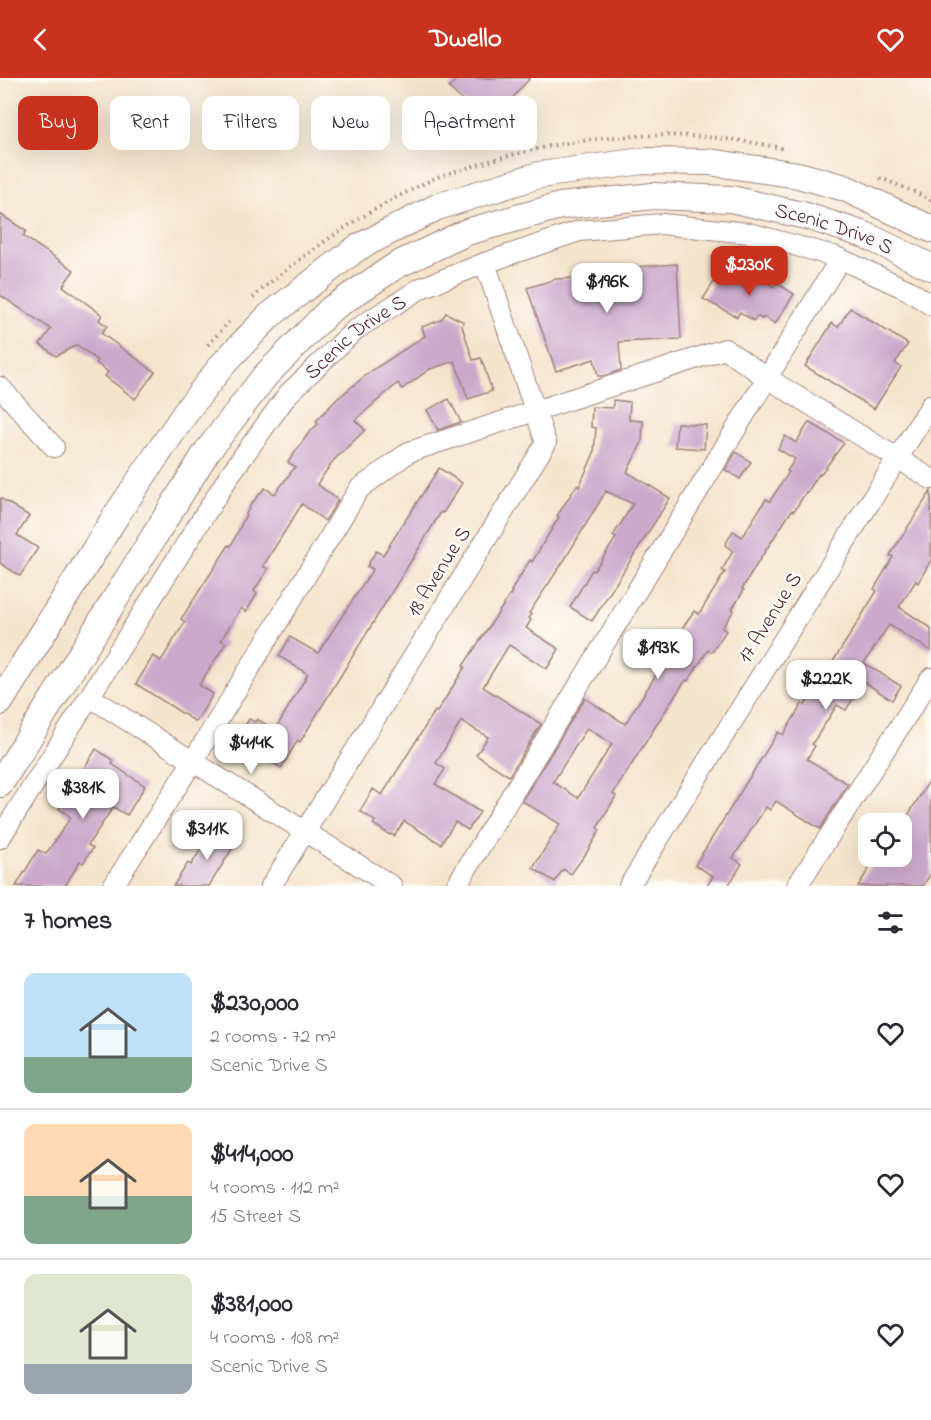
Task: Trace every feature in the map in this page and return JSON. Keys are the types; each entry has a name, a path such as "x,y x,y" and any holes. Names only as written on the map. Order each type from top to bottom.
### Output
{"main road":[{"name":"Scenic Drive S","path":"0,702 117,514 188,409 223,364 269,316 357,249 437,207 539,175 642,161 709,162 798,175 845,188 931,229"},
{"name":"Scenic Drive S","path":"0,784 206,453 265,376 331,309 397,265 467,232 560,206 653,196 731,200 806,216 866,235 931,267"}],"street":[{"name":"Scenic Drive S","path":"0,838 231,473 288,394 355,330 422,288 485,263 579,231 662,224 750,233 840,259 908,290 931,305"},
{"path":"456,886 840,259"},
{"name":"18 Avenue S","path":"271,886 546,442 485,263"},
{"path":"113,886 193,761 359,489 409,452 725,349 767,378 931,479"},
{"path":"0,387 54,447"},
{"name":"17 Avenue S","path":"629,886 931,405"},
{"path":"798,886 931,678"},
{"path":"90,697 392,886"}],"building":[{"path":"457,78 530,78 514,96 458,96 449,88"},
{"path":"0,214 26,231 23,236 74,270 63,286 102,315 99,320 107,326 101,333 155,372 135,399 105,376 108,372 77,345 56,356 40,344 51,329 0,295"},
{"path":"677,264 681,339 619,342 621,370 604,376 598,376 594,359 556,371 527,288 556,279 598,277 598,271"},
{"path":"721,271 732,278 734,275 739,279 742,274 756,283 760,278 774,287 777,283 794,294 775,324 764,317 762,319 757,316 754,321 740,312 737,317 703,299"},
{"path":"850,308 908,344 895,363 901,367 874,409 805,366 832,323 838,327"},
{"path":"446,313 464,322 462,326 473,360 481,358 492,391 468,399 455,361 430,369 402,389 398,383 355,420 365,430 334,460 317,484 338,500 325,521 302,504 263,566 268,569 254,591 257,594 246,612 241,608 221,640 226,643 199,685 213,694 196,722 136,684 153,656 161,661 185,622 181,619 229,545 231,546 251,504 265,488 275,494 295,467 288,462 318,424 316,421 337,399 371,371 425,336 422,327 441,320"},
{"path":"449,399 461,422 438,430 427,410"},
{"path":"613,400 630,402 629,420 643,421 642,442 627,472 670,498 592,621 570,607 592,570 594,571 616,538 613,536 633,504 606,491 529,613 532,614 529,618 531,620 526,628 559,649 547,669 509,645 483,687 541,724 509,776 476,755 488,737 461,721 436,763 445,769 435,784 480,812 468,830 455,822 441,844 404,821 394,836 390,835 373,824 375,821 360,811 373,789 382,795 435,711 437,712 465,667 463,666 512,592 530,560 532,562 559,517 557,516 577,485 579,487 594,453 596,428 591,427 592,407 613,408"},
{"path":"809,422 844,443 794,511 792,510 760,559 742,589 744,590 732,609 734,610 722,628 726,631 712,652 708,650 688,681 686,680 674,697 613,794 616,796 597,828 600,830 587,852 571,874 563,869 555,882 533,868 560,824 522,801 585,698 625,724 678,640 675,639 694,611 699,614 725,572 722,570 733,551 725,545 733,531 742,537 766,499 770,501 789,472 787,471 795,459 778,449 785,436 796,443","holes":["587,728 612,744 578,798 553,782"]},
{"path":"677,423 706,425 704,449 675,447"},
{"path":"736,452 751,462 740,479 725,470"},
{"path":"439,468 462,483 443,513 441,512 300,742 298,740 281,768 236,741 249,719 255,722 257,719 275,730 308,674 279,656 290,637 318,653 373,569 367,566 376,551 383,555"},
{"path":"931,491 931,560 918,583 916,581 899,607 931,628 931,651 889,625 864,663 901,686 892,700 864,682 846,710 837,705 812,744 815,746 807,759 848,784 820,829 776,801 770,810 766,807 733,858 742,864 728,886 707,886 713,876 695,865 778,732 783,735 848,638 877,591 874,589 893,557 890,555"},
{"path":"0,498 29,516 17,535 38,548 20,576 0,563"},
{"path":"96,749 114,761 112,764 145,786 127,815 113,807 88,845 93,848 83,863 80,861 65,886 16,886 38,850 46,854 71,817 59,809"},
{"path":"931,778 931,873 923,886 858,886 870,867 912,867 912,813 909,813"},
{"path":"215,827 237,841 209,886 173,886 188,863 191,865"}]}
